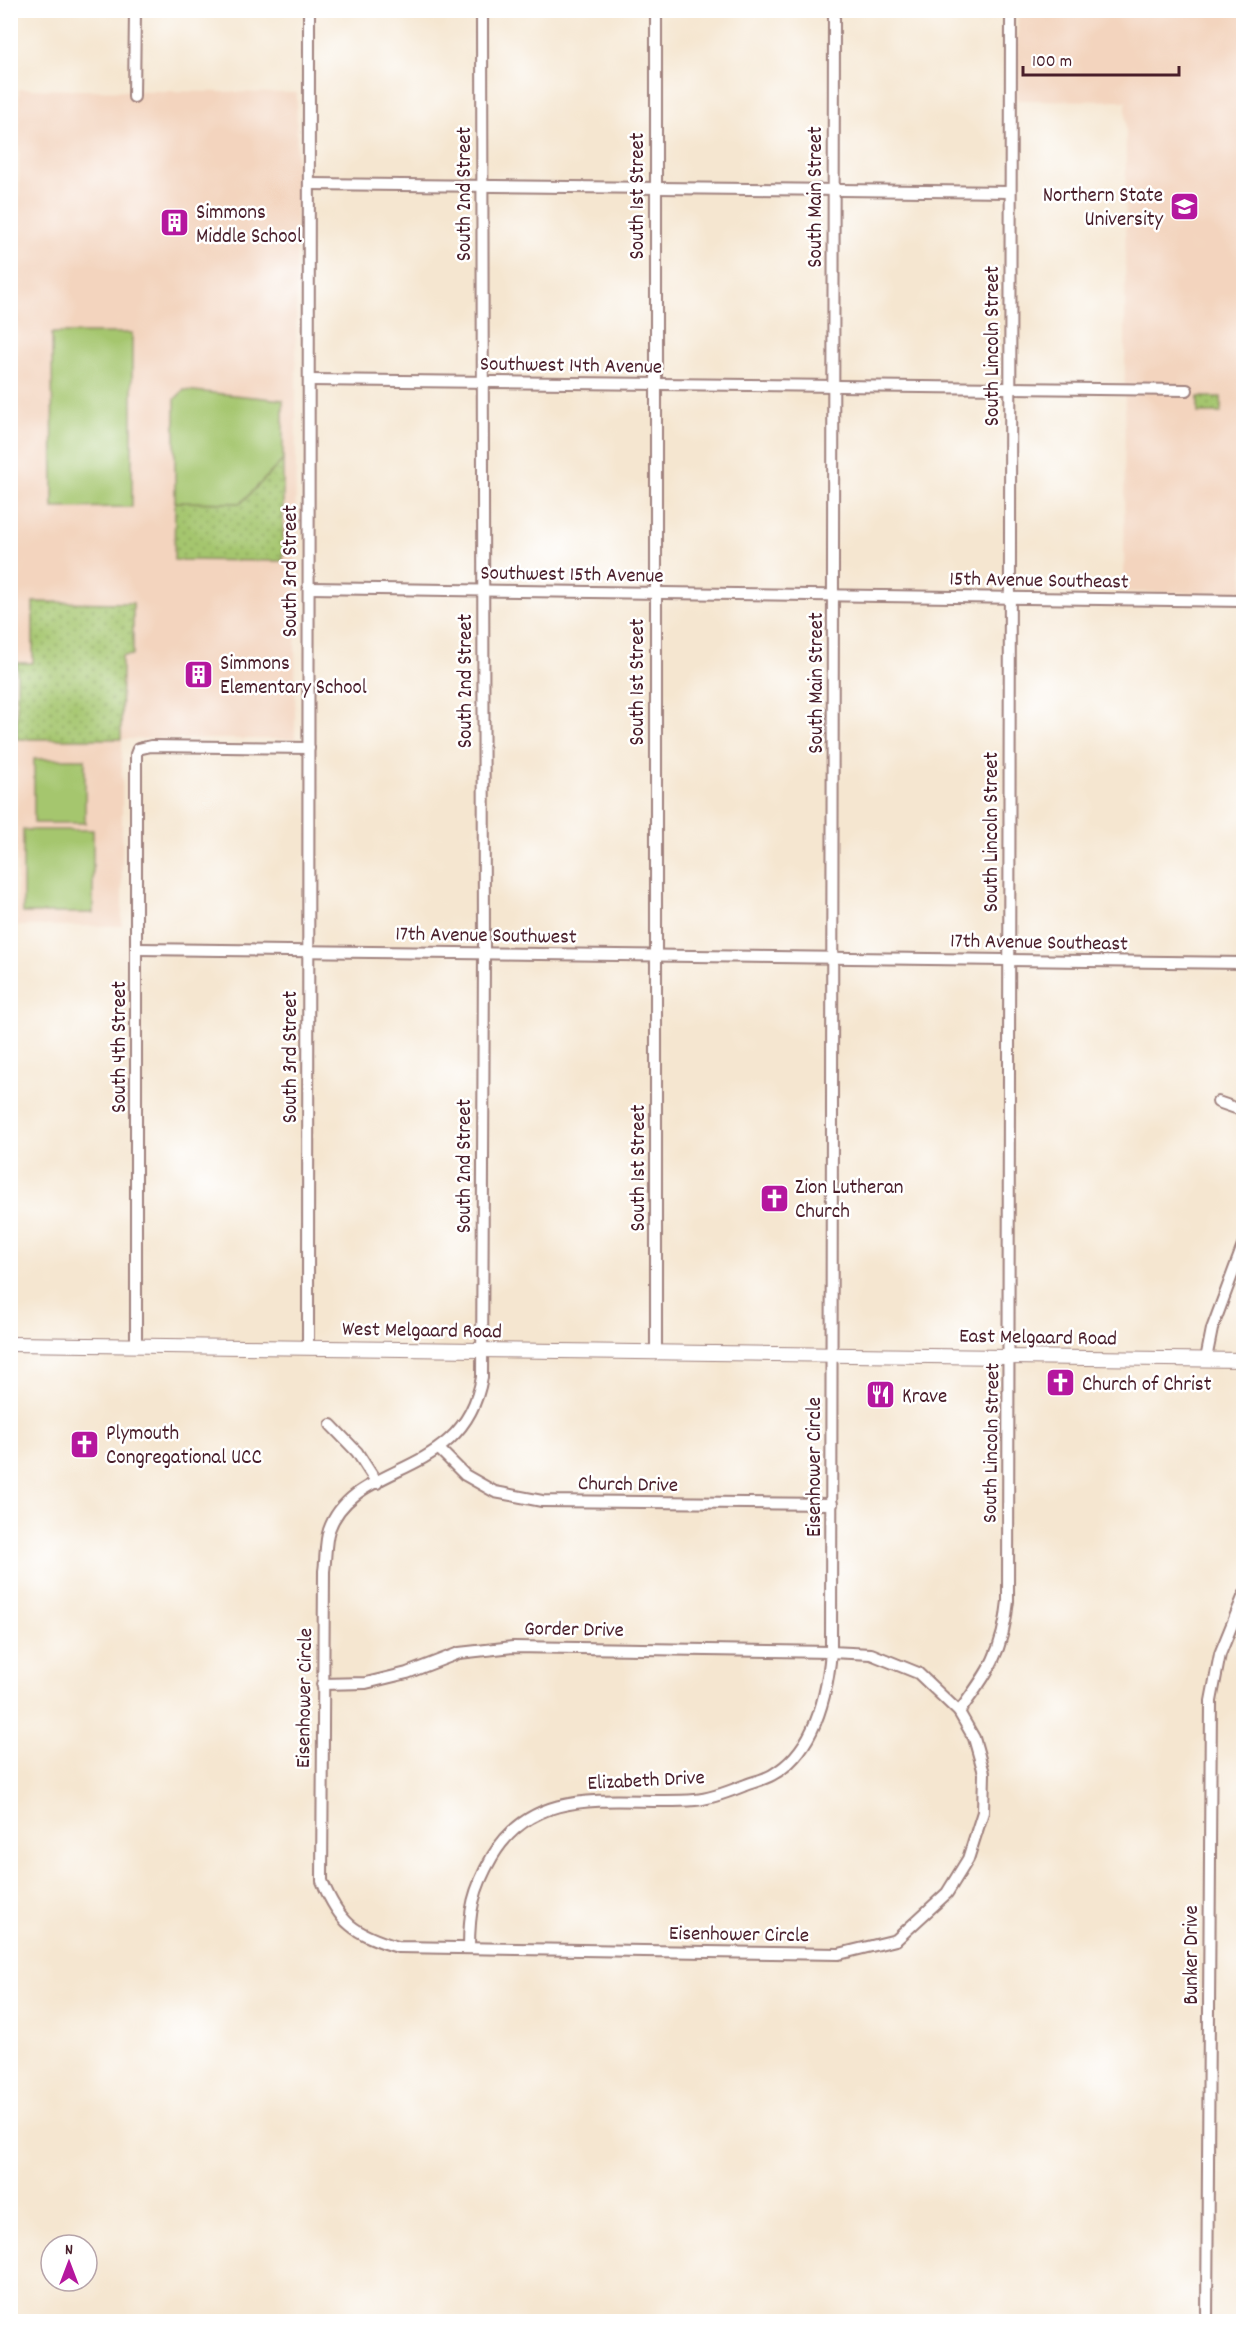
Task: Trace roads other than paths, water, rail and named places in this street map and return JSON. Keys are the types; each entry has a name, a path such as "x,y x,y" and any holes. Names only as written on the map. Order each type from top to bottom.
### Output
{"main road":[{"name":"West Melgaard Road","path":"10,1344 832,1355"},
{"name":"East Melgaard Road","path":"832,1355 1244,1359"}],"street":[{"path":"134,97 135,10"},
{"name":"South 3rd Street","path":"308,1348 309,10"},
{"name":"South 2nd Street","path":"481,1350 484,953 482,10"},
{"name":"South 1st Street","path":"656,10 656,1353"},
{"name":"South Main Street","path":"832,1355 834,10"},
{"name":"South Lincoln Street","path":"959,1712 996,1657 1005,1632 1008,1601 1011,10"},
{"path":"309,184 1010,192"},
{"name":"Southwest 14th Avenue","path":"309,380 1187,390"},
{"name":"Southwest 15th Avenue","path":"309,588 834,595"},
{"name":"15th Avenue Southeast","path":"834,595 1244,601"},
{"name":"South 4th Street","path":"136,1346 138,949 136,760 138,749 151,746 309,748"},
{"name":"17th Avenue Southwest","path":"138,949 833,957"},
{"name":"17th Avenue Southeast","path":"833,957 1244,963"},
{"path":"1218,1102 1244,1111"},
{"path":"1206,1359 1212,1329 1244,1244"},
{"name":"Eisenhower Circle","path":"481,1350 479,1394 458,1432 440,1450 346,1502 329,1530 324,1571 320,1868 322,1881 339,1915 366,1937 398,1947 839,1954 896,1940 948,1893 968,1859 983,1812 984,1773 974,1738 959,1712 918,1673 871,1654 831,1652 832,1355"},
{"path":"331,1425 357,1452 377,1483"},
{"name":"Church Drive","path":"440,1450 465,1475 495,1492 542,1501 832,1504"},
{"name":"Bunker Drive","path":"1207,2322 1211,1701 1220,1654 1244,1595"},
{"name":"Gorder Drive","path":"322,1684 366,1683 407,1673 459,1653 513,1647 831,1652"},
{"name":"Elizabeth Drive","path":"469,1948 470,1905 498,1847 515,1828 537,1814 561,1805 590,1800 696,1800 733,1790 773,1774 794,1757 810,1735 822,1705 831,1652"}],"place":[{"name":"Northern State University","path":"1184,206"},
{"name":"Simmons Middle School","path":"175,223"},
{"name":"Simmons Elementary School","path":"199,674"},
{"name":"Zion Lutheran Church","path":"774,1198"},
{"name":"Church of Christ","path":"1061,1383"},
{"name":"Krave","path":"881,1395"},
{"name":"Plymouth Congregational UCC","path":"85,1444"}]}
